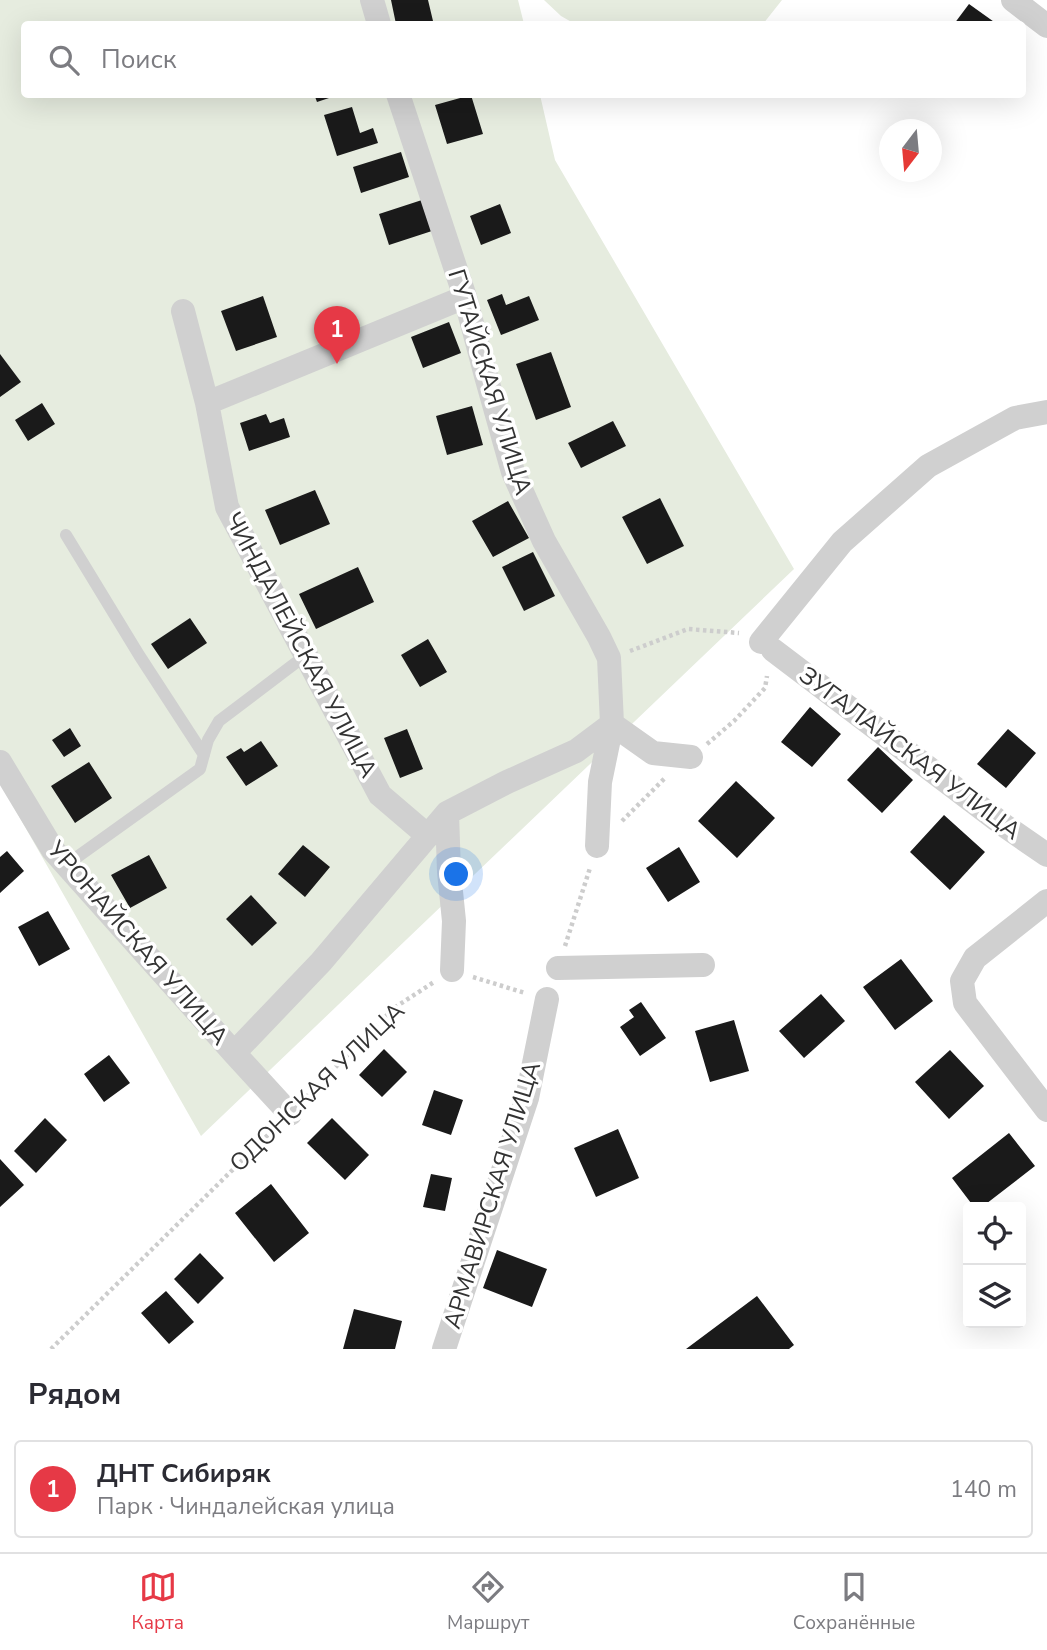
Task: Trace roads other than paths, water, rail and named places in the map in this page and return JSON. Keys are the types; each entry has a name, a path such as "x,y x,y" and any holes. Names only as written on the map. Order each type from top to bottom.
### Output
{"street":[{"path":"372,0 378,21"},
{"path":"1013,0 1047,26"},
{"name":"ГУТАЙСКАЯ УЛИЦА","path":"399,98 466,297 513,472 544,541 609,659 612,724"},
{"path":"208,402 466,297"},
{"name":"ЧИНДАЛЕЙСКАЯ УЛИЦА","path":"183,311 208,402 226,508 380,795 428,836"},
{"name":"ЗУГАЛАЙСКАЯ УЛИЦА","path":"1047,412 1015,418 928,466 842,542 767,646 1047,855"},
{"path":"234,1053 321,962 447,813 576,751 612,724"},
{"path":"612,724 653,753 691,757"},
{"path":"597,846 600,782 612,724"},
{"name":"УРОНАЙСКАЯ УЛИЦА","path":"0,762 53,850 290,1114"},
{"path":"447,813 454,921 452,970"},
{"path":"1047,901 975,958 962,981 965,1003 1047,1110"},
{"path":"558,968 703,965"},
{"name":"АРМАВИРСКАЯ УЛИЦА","path":"444,1349 527,1098 547,999"}],"lane":[{"path":"66,535 204,755"},
{"path":"66,865 200,769 208,740 219,721 306,656"}],"place":[{"name":"ДНТ Сибиряк","path":"337,364"}]}
